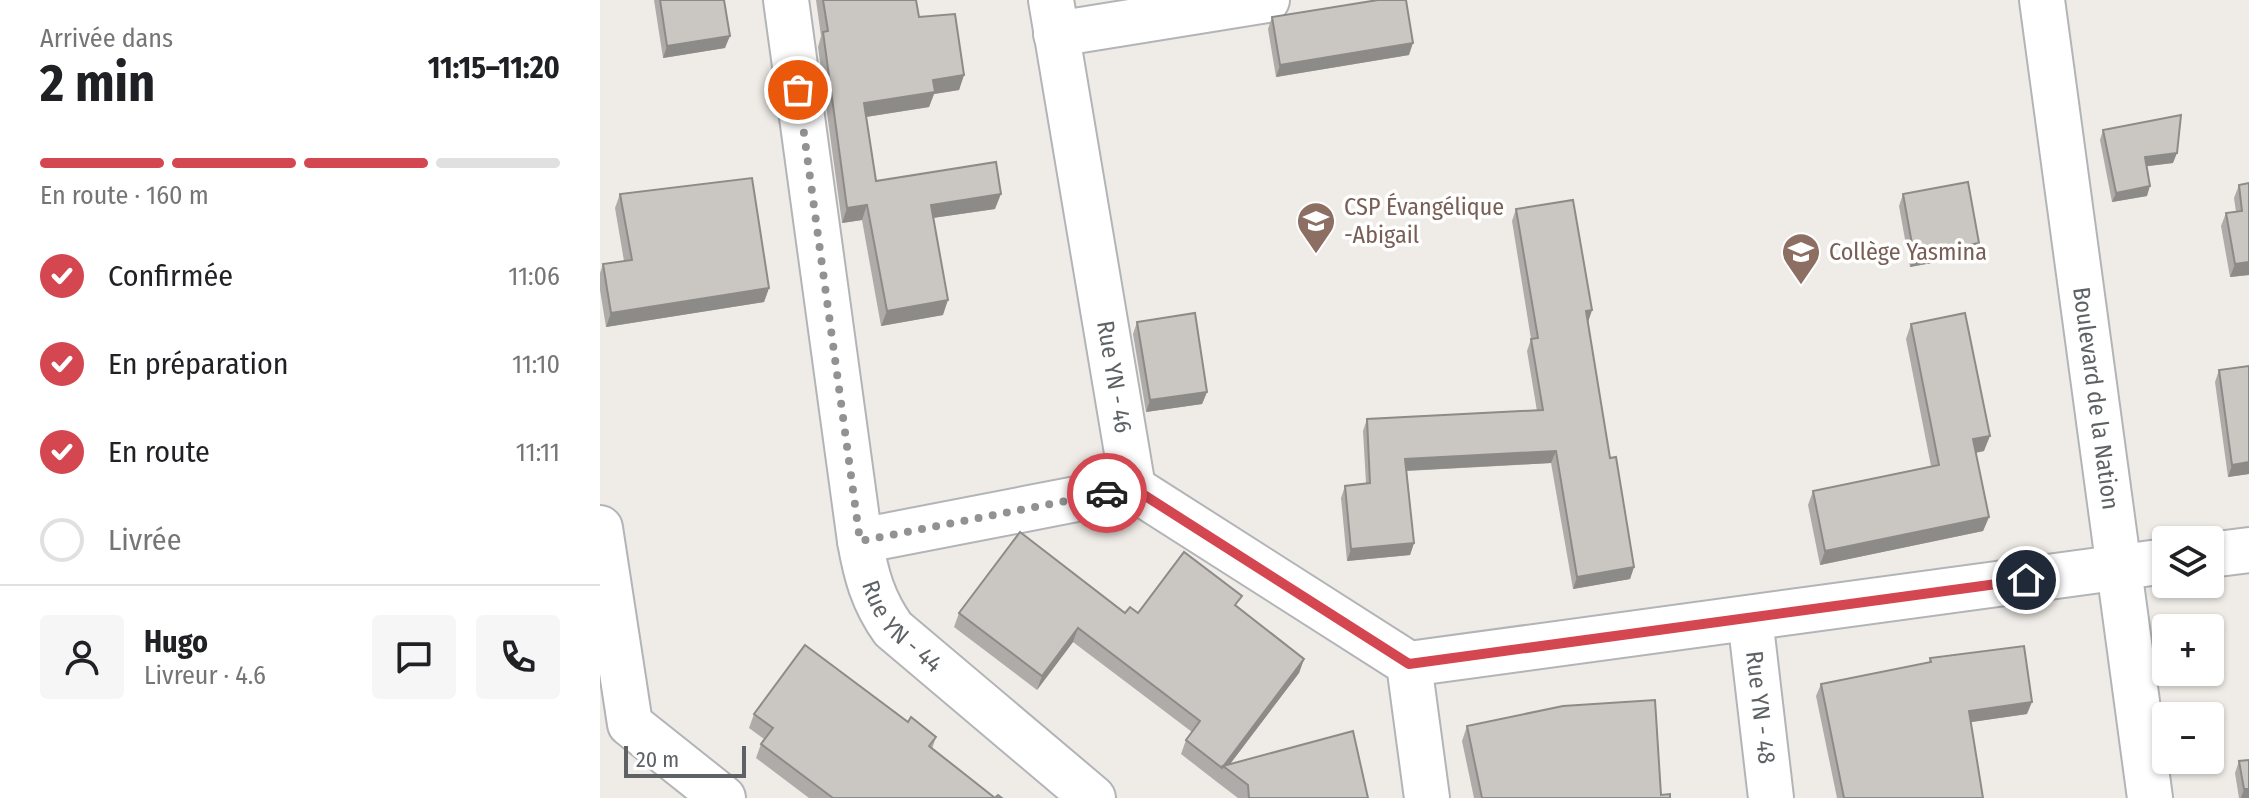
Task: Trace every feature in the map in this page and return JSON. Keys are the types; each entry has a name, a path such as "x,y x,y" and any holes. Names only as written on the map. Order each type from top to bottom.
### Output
{"street":[{"name":"Rue YN - 44","path":"786,0 860,541 866,578 875,604 893,629 1093,798"},
{"path":"1053,17 1267,0"},
{"name":"Boulevard de la Nation","path":"2042,0 2150,798"},
{"name":"Rue YN - 46","path":"1053,17 1133,488"},
{"path":"860,541 1133,488 1409,664 2152,563"},
{"path":"600,528 615,727 723,798"},
{"path":"2224,553 2249,550"},
{"name":"Rue YN - 48","path":"1750,618 1771,798"},
{"path":"1409,664 1427,798"}],"building":[{"path":"660,0 724,0 730,36 667,46"},
{"path":"823,0 916,0 919,17 955,14 964,75 933,80 935,92 864,103 876,181 996,162 1001,194 931,205 948,300 887,311 867,205 847,208 823,32 828,31"},
{"path":"1378,0 1406,0 1413,43 1280,65 1272,17"},
{"path":"2181,115 2177,153 2145,157 2150,186 2116,193 2103,130"},
{"path":"752,178 769,288 611,313 603,264 632,260 620,194"},
{"path":"1968,182 1979,243 1914,255 1903,194"},
{"path":"2249,183 2249,262 2235,264 2226,213 2242,211 2239,185"},
{"path":"1573,200 1592,310 1586,311 1610,458 1616,457 1634,567 1577,577 1556,451 1405,459 1414,543 1351,549 1345,486 1370,483 1367,419 1543,410 1531,339 1538,338 1516,209"},
{"path":"1195,313 1207,392 1150,400 1137,322"},
{"path":"1965,313 1990,436 1973,439 1989,517 1825,551 1813,491 1939,465 1911,324"},
{"path":"2249,366 2249,462 2232,465 2219,370"},
{"path":"1020,532 1125,613 1130,607 1138,613 1184,552 1242,596 1235,605 1304,659 1222,768 1186,740 1200,721 1078,628 1042,676 959,613"},
{"path":"805,645 908,722 911,717 936,737 929,746 995,798 833,798 761,744 773,728 754,714"},
{"path":"2024,646 2032,702 1969,711 1983,798 1844,798 1821,684 1931,662 1930,658"},
{"path":"1655,700 1661,795 1670,794 1670,798 1482,798 1467,726 1563,706"},
{"path":"1353,731 1368,798 1249,798 1248,785 1223,766"},
{"path":"2249,760 2249,789 2244,789 2239,761"}],"way so far":[{"path":"798,90 860,541 1107,493"}],"place":[{"name":"CSP Évangélique -Abigail","path":"1316,255"},
{"name":"Collège Yasmina","path":"1801,286"}],"route":[{"path":"1107,493 1133,488 1409,664 2026,580"}]}
